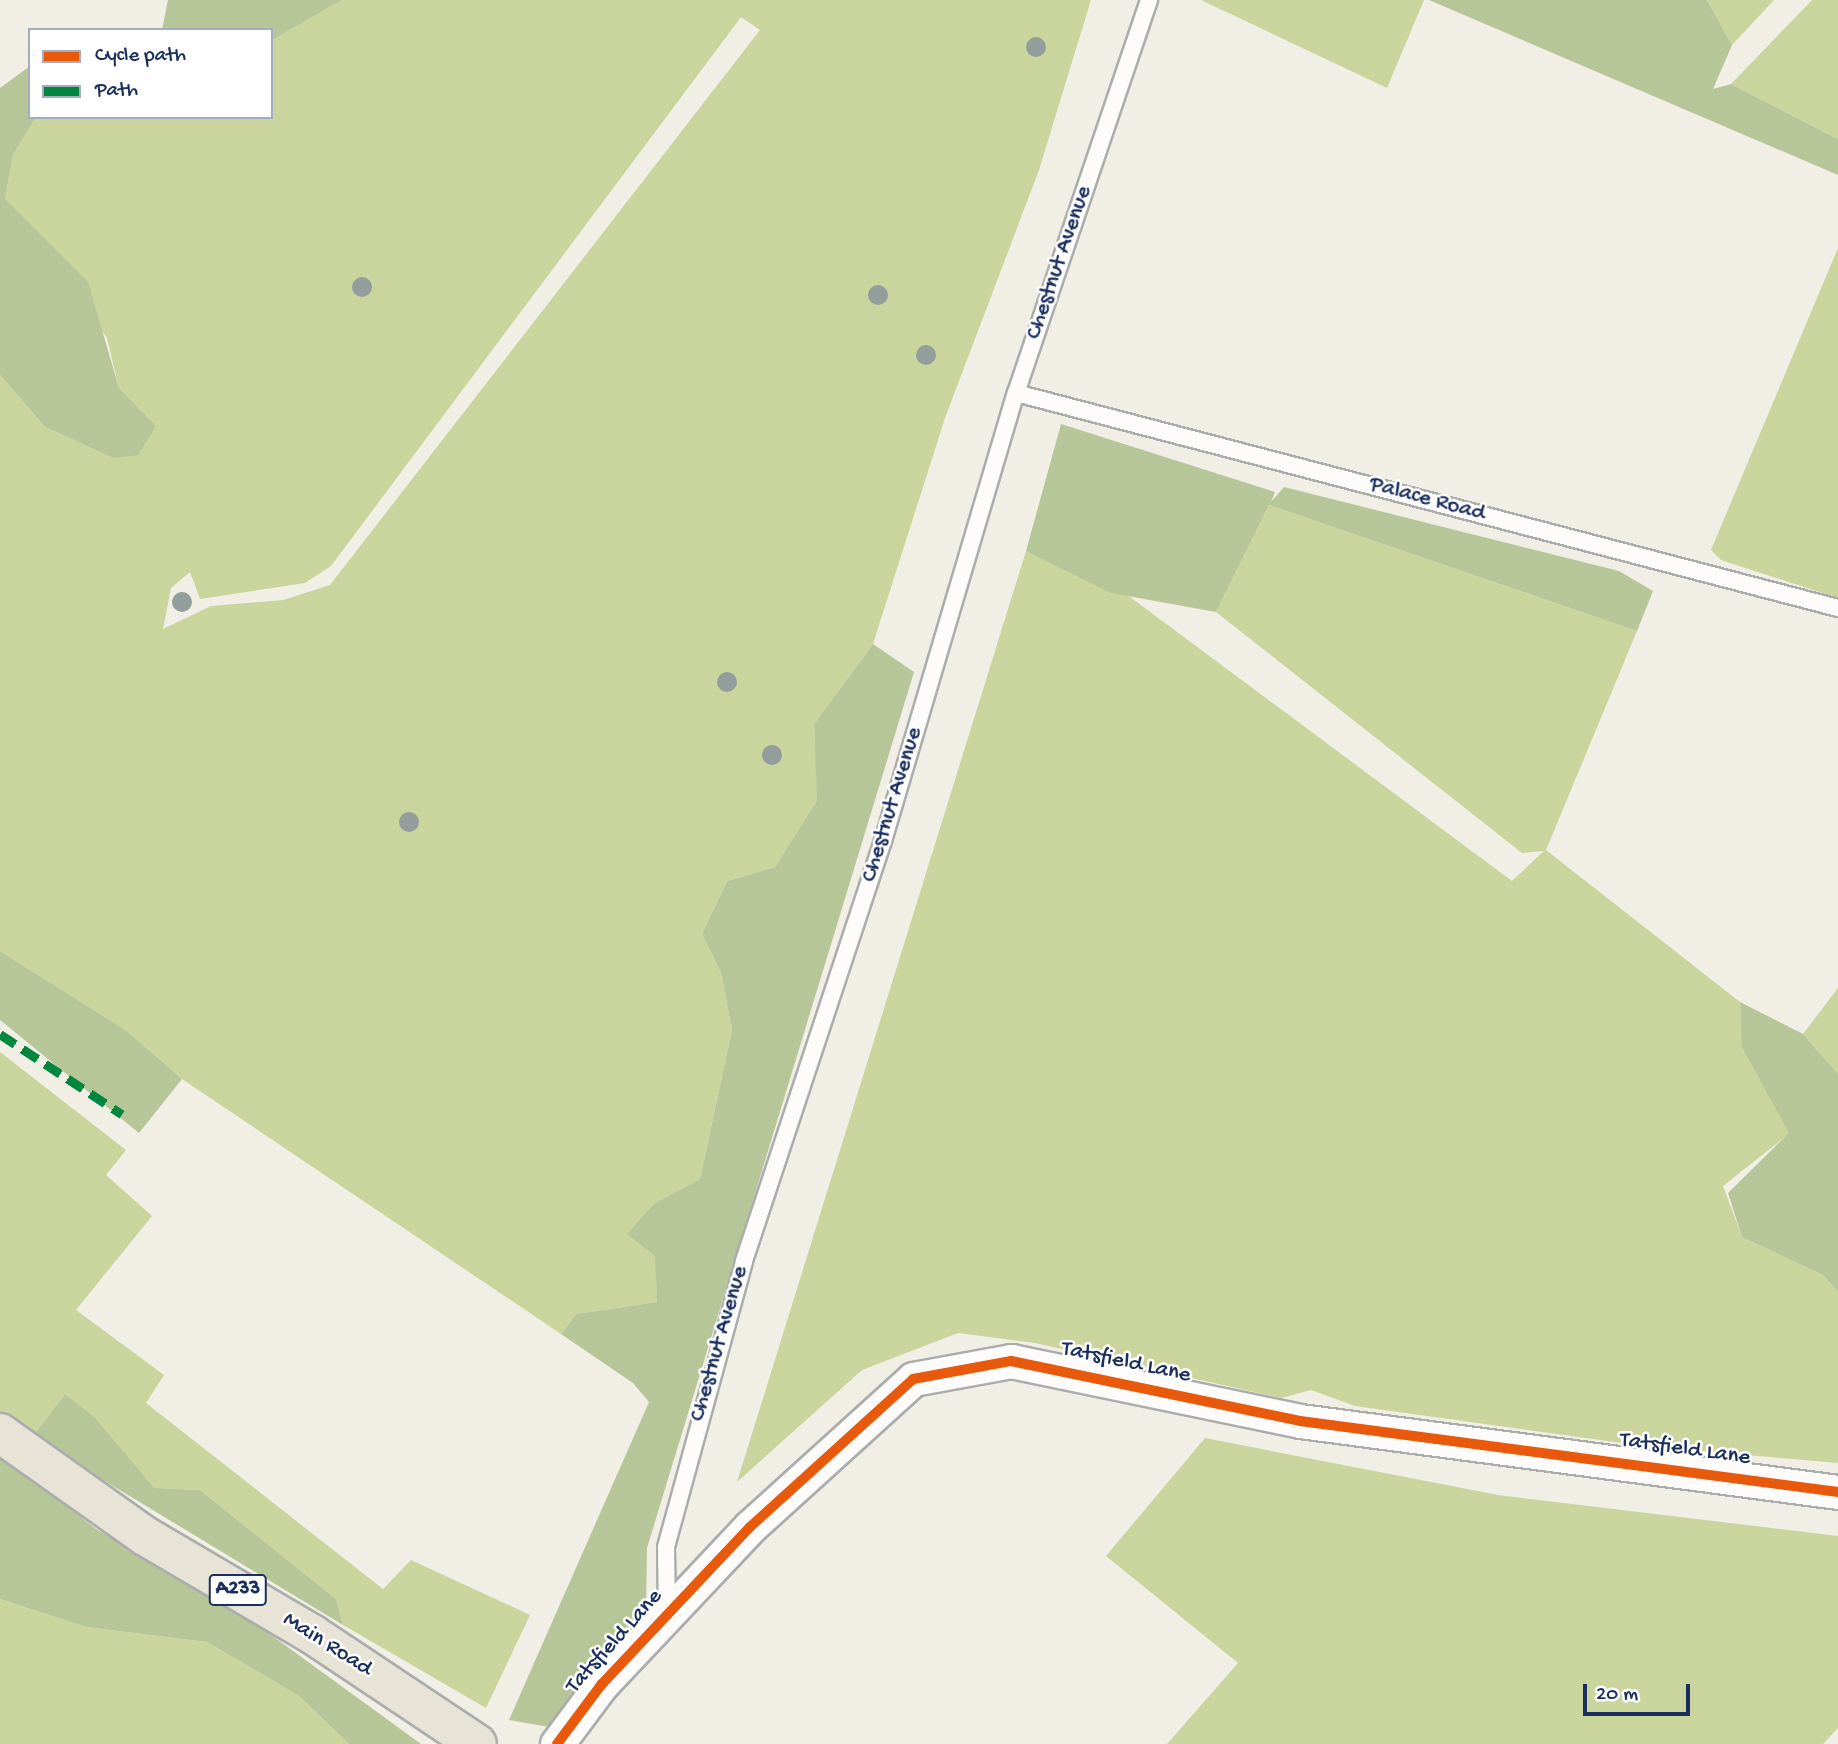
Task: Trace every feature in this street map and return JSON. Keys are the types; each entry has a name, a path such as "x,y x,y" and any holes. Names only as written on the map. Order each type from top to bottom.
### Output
{"main road":[{"name":"Main Road","path":"0,1433 145,1536 323,1641 477,1744"}],"street":[{"name":"Tatsfield Lane","path":"557,1744 667,1615 750,1527 913,1380 1011,1361 1300,1421 1838,1492"}],"lane":[{"name":"Chestnut Avenue","path":"667,1615 666,1546 697,1419 883,841 1016,393 1149,0"},
{"name":"Palace Road","path":"1016,393 1838,608"}],"green space":[{"path":"168,0 342,0 273,40 273,28 162,28"},
{"path":"342,0 1091,0 1039,170 945,418 873,644 814,724 818,801 775,867 727,881 702,934 721,973 732,1030 700,1179 655,1203 657,1302 576,1314 561,1334 182,1079 127,1031 0,951 0,375 45,427 113,458 156,427 119,388 107,338 5,199 13,155 35,119 273,119 273,40","holes":["741,17 760,30 330,585 283,600 211,606 163,629 171,588 190,572 200,599 305,583 331,566"]},
{"path":"1201,0 1424,0 1387,88"},
{"path":"1429,0 1707,0 1732,45 1713,89 1731,84 1838,139 1838,175"},
{"path":"1707,0 1774,0 1732,45"},
{"path":"1812,0 1838,0 1838,139 1731,84"},
{"path":"28,67 28,119 35,119 13,155 5,199 88,282 119,388 156,426 138,455 113,458 45,427 0,375 0,88"},
{"path":"1838,248 1838,598 1721,560 1711,550"},
{"path":"1061,424 1275,492 1271,502 1284,487 1619,571 1653,591 1637,631 1269,505 1216,612 1111,593 1026,551"},
{"path":"1269,505 1637,631 1546,850 1740,1002 1742,1038 1790,1133 1723,1186 1742,1237 1823,1275 1838,1292 1838,1463 1644,1446 1355,1406 1311,1390 1281,1398 1035,1343 958,1333 862,1370 737,1482 1026,551 1130,597 1512,881 1544,851 1522,853 1216,612"},
{"path":"873,644 914,672 647,1548 646,1606 549,1727 509,1720 649,1402 633,1383 561,1334 576,1314 657,1302 655,1256 627,1234 655,1203 700,1179 732,1030 721,973 702,934 727,881 775,867 817,801 814,724"},
{"path":"0,951 127,1031 182,1079 139,1133 0,1020"},
{"path":"1838,988 1838,1074 1803,1034"},
{"path":"1740,1002 1803,1034 1838,1074 1838,1292 1823,1275 1742,1237 1728,1193 1789,1133 1742,1047"},
{"path":"0,1052 126,1150 106,1175 152,1216 76,1310 164,1375 146,1403 383,1589 411,1560 530,1615 486,1708 343,1625 336,1599 200,1490 154,1488 65,1394 32,1437 0,1413"},
{"path":"65,1394 95,1418 154,1488 200,1490 336,1599 343,1625 32,1437"},
{"path":"1205,1438 1498,1495 1838,1536 1838,1728 1823,1744 1167,1744 1238,1663 1106,1556"},
{"path":"0,1455 96,1529 234,1608 421,1744 349,1744 299,1696 207,1642 86,1627 0,1599"},
{"path":"0,1599 86,1627 207,1642 299,1696 349,1744 0,1744"}],"marked path":[{"path":"0,1034 122,1114"}],"cycle path":[{"path":"557,1744 601,1685 750,1527 913,1379 1011,1361 1300,1421 1838,1492"}]}
